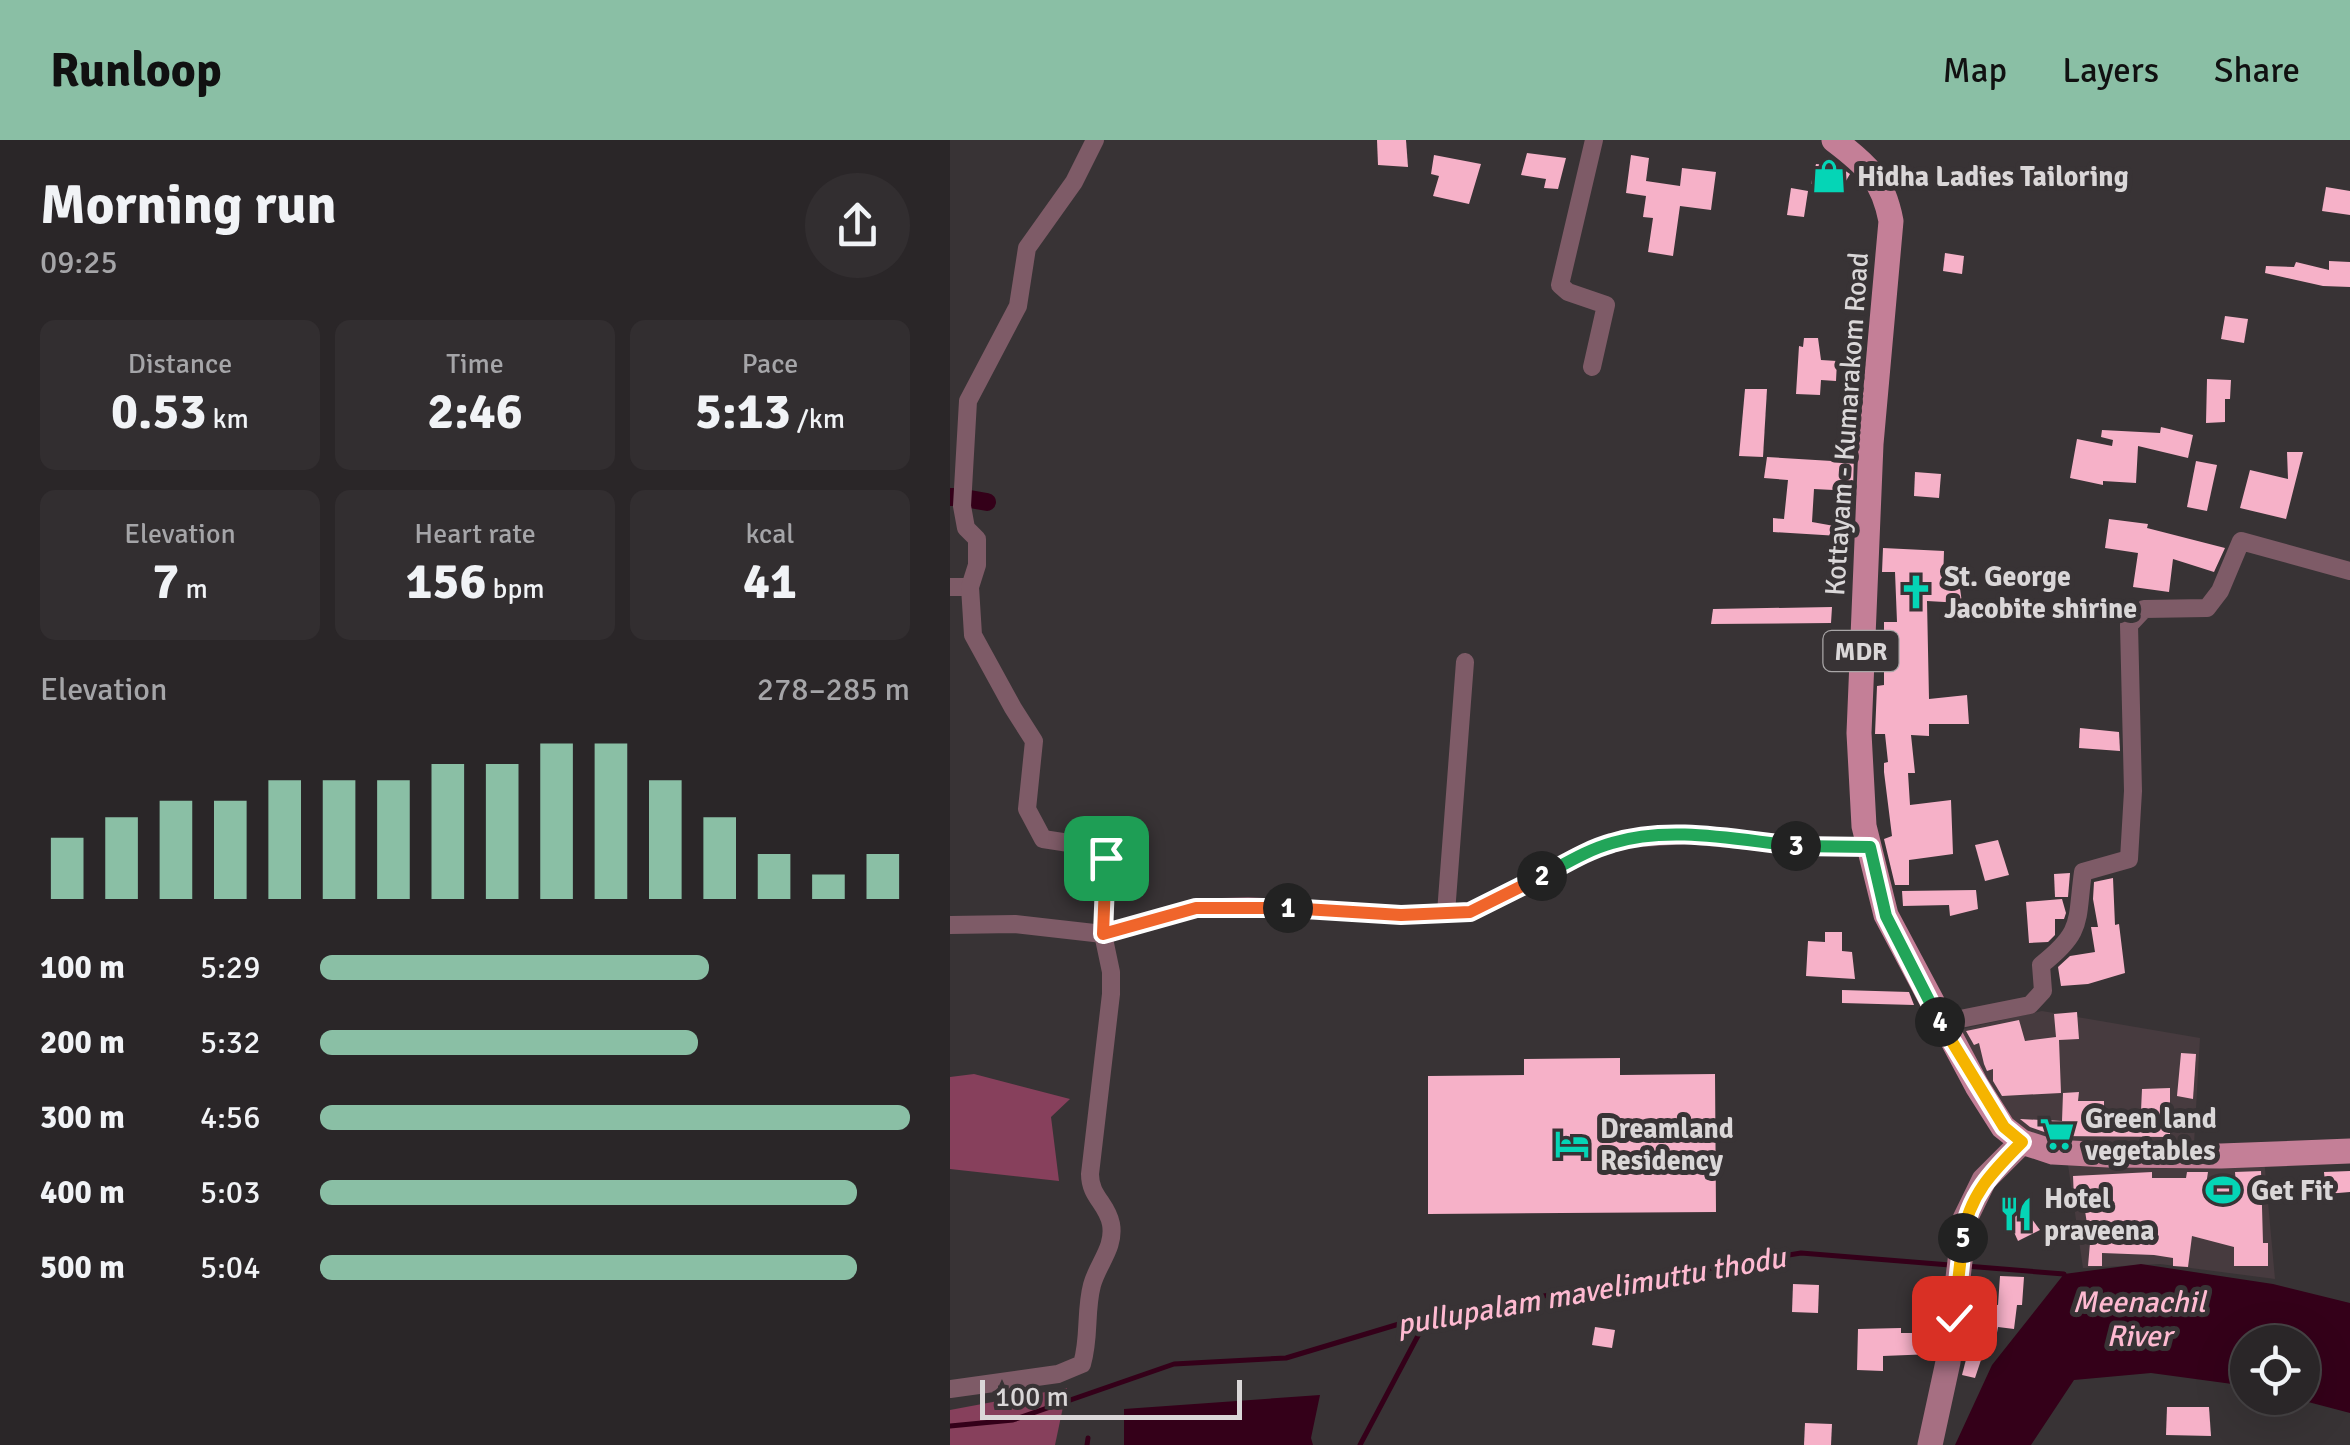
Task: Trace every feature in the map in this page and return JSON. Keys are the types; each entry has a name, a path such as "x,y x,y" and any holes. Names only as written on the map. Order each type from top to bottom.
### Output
{"main road":[{"name":"Kottayam - Kumarakom Road","path":"1834,140 1872,171 1886,196 1891,221 1871,444 1861,644 1864,826 1886,916 1940,1022 2004,1127 2022,1142"},
{"path":"1930,1445 1948,1362 1965,1219 1984,1180 2022,1142 2052,1152 2108,1155 2221,1156 2350,1150"}],"street":[{"path":"950,1389 1058,1374 1082,1364 1087,1306 1094,1279 1110,1248 1111,1226 1105,1208 1090,1190 1110,994 1103,934 1106,858 1082,845 1043,839 1028,809 1034,741 973,634 970,588 977,539 958,527 968,401 1018,306 1028,248 1074,182 1094,140"},
{"path":"1592,367 1606,305 1568,292 1560,284 1594,140"},
{"path":"1940,1022 2030,1005 2043,991 2041,965 2072,936 2080,914 2084,872 2130,859 2134,790 2130,625 2144,609 2208,608 2241,542 2350,571"},
{"path":"950,587 970,588"},
{"path":"1446,913 1465,662"},
{"path":"950,925 1015,924 1103,934 1196,908 1248,906 1401,915 1470,912 1592,850 1628,838 1686,835 1806,846 1870,847"}],"shaded area":[{"path":"2042,1011 2200,1038 2194,1144 2263,1147 2275,1279 2160,1264 2083,1268 2066,1151 2026,1140 1954,1031"},
{"path":"974,1074 1070,1099 1051,1117 1059,1181 950,1169 950,1077"},
{"path":"1067,1388 1055,1445 950,1445 950,1410"}],"water":[{"name":"Meenachil River","path":"2141,1264 2273,1284 2350,1303 2350,1413 2320,1405 2320,1325 2230,1325 2230,1384 2151,1373 2074,1380 2031,1445 1955,1445 1992,1365 2064,1274"},
{"path":"1320,1395 1313,1445 1124,1445 1124,1409"}],"building":[{"path":"1377,140 1406,140 1408,167 1378,165"},
{"path":"1527,153 1566,158 1558,189 1544,188 1546,179 1521,175"},
{"path":"1434,155 1481,164 1469,204 1433,196 1439,176 1431,174"},
{"path":"1631,155 1649,158 1646,181 1680,186 1682,168 1716,172 1711,210 1680,206 1673,256 1648,252 1653,218 1643,217 1646,196 1626,193"},
{"path":"1816,164 1838,166 1850,174 1840,191 1834,186 1811,184"},
{"path":"2326,187 2350,191 2350,215 2322,211"},
{"path":"1791,188 1808,191 1804,217 1787,215"},
{"path":"1945,253 1964,256 1962,274 1943,271"},
{"path":"2329,261 2350,262 2350,287 2323,286 2265,273 2266,266 2294,267 2296,262 2329,270"},
{"path":"2225,316 2248,319 2244,343 2221,339"},
{"path":"1804,338 1818,338 1821,360 1837,361 1836,381 1821,380 1820,395 1796,394 1799,346 1803,347"},
{"path":"2207,379 2231,380 2230,399 2225,399 2225,422 2206,423"},
{"path":"1745,389 1767,389 1763,457 1739,456"},
{"path":"2161,427 2193,435 2188,458 2138,446 2136,483 2103,481 2103,485 2070,478 2077,439 2112,446 2113,440 2101,437 2102,430 2160,433"},
{"path":"2287,452 2303,452 2286,519 2240,508 2250,470 2288,479"},
{"path":"1840,453 1854,453 1853,491 1814,489 1812,522 1840,527 1839,536 1773,532 1773,518 1784,519 1788,480 1764,478 1767,457 1832,461"},
{"path":"2196,461 2217,465 2207,511 2187,507"},
{"path":"1915,472 1941,474 1939,498 1914,496"},
{"path":"2109,519 2148,524 2147,528 2225,548 2214,572 2173,559 2169,592 2133,587 2138,553 2105,548"},
{"path":"1883,548 1944,551 1943,582 1959,581 1962,603 1927,601 1929,699 1967,695 1969,724 1929,724 1929,736 1911,735 1915,773 1908,773 1910,805 1951,800 1953,854 1909,860 1909,885 1895,885 1884,839 1892,836 1884,772 1884,763 1888,762 1885,734 1875,734 1877,686 1884,685 1884,622 1897,622 1895,572 1882,572"},
{"path":"1832,607 1831,623 1711,624 1713,609"},
{"path":"2080,728 2119,732 2120,751 2079,748"},
{"path":"1998,840 2009,875 1985,881 1975,845"},
{"path":"2070,873 2068,897 2055,897 2054,874"},
{"path":"2113,878 2115,925 2119,924 2125,973 2088,984 2061,986 2058,967 2070,956 2095,952 2091,927 2098,927 2094,882"},
{"path":"1976,890 1978,909 1950,916 1949,905 1903,906 1902,891"},
{"path":"2062,899 2066,913 2064,919 2055,919 2055,935 2048,942 2029,943 2026,902"},
{"path":"1825,932 1842,932 1842,951 1852,952 1855,979 1806,976 1808,941 1825,942"},
{"path":"1842,990 1909,992 1914,1005 1842,1003"},
{"path":"2077,1012 2079,1039 2059,1040 2061,1093 2002,1096 1993,1081 1993,1069 1987,1071 1979,1043 1974,1045 1966,1031 2019,1020 2025,1041 2056,1037 2054,1014"},
{"path":"2181,1053 2196,1054 2193,1099 2177,1096"},
{"name":"Dreamland Residency","path":"1620,1058 1620,1075 1715,1074 1716,1212 1428,1214 1428,1076 1524,1075 1524,1059"},
{"path":"2170,1088 2170,1137 2056,1136 2020,1119 2062,1121 2063,1093 2079,1092 2078,1101 2104,1101 2104,1111 2141,1111 2142,1089"},
{"path":"2261,1171 2263,1243 2268,1243 2268,1266 2234,1266 2234,1247 2192,1236 2188,1267 2173,1266 2173,1258 2102,1253 2102,1266 2088,1266 2090,1243 2083,1198 2074,1199 2073,1176 2152,1172 2152,1178 2186,1178 2187,1172 2208,1172 2206,1185 2236,1185 2235,1172"},
{"path":"2350,1171 2350,1192 2326,1194 2324,1172"},
{"path":"2022,1206 2040,1230 2018,1241 2005,1212"},
{"path":"2000,1276 2024,1277 2022,1305 2017,1305 2014,1329 1998,1327 1994,1350 1975,1346 1981,1303 1998,1305"},
{"path":"1793,1284 1819,1285 1818,1313 1792,1312"},
{"path":"1595,1327 1615,1330 1612,1348 1592,1345"},
{"path":"1901,1328 1901,1333 1935,1333 1933,1354 1883,1356 1883,1371 1857,1370 1858,1329"},
{"path":"1970,1344 1984,1351 1975,1378 1962,1375"},
{"path":"2167,1407 2209,1407 2211,1436 2166,1435"},
{"path":"1805,1423 1832,1424 1831,1445 1804,1445"}],"waterway":[{"path":"970,499 987,502"},
{"name":"pullupalam mavelimuttu thodu","path":"950,1426 1013,1420 1174,1364 1286,1358 1429,1315 1801,1253 1950,1265"},
{"name":"pullupalam mavelimuttu thodu","path":"1966,1266 2064,1274"},
{"path":"1360,1445 1429,1315"},
{"path":"1087,1445 1088,1438"}],"place":[{"name":"Hidha Ladies Tailoring","path":"1829,176"},
{"name":"St. George Jacobite shirine","path":"1916,592"},
{"name":"Green land vegetables","path":"2057,1134"},
{"name":"Dreamland Residency","path":"1572,1144"},
{"name":"Get Fit","path":"2223,1190"},
{"name":"Hotel praveena","path":"2016,1214"}],"route":[{"path":"1106,858 1103,934 1196,908 1248,906 1401,915 1470,912 1592,850 1628,838 1686,835 1806,846 1870,847 1886,916 1940,1022 2004,1127 2022,1142 1984,1180 1965,1219 1954,1318"}]}
